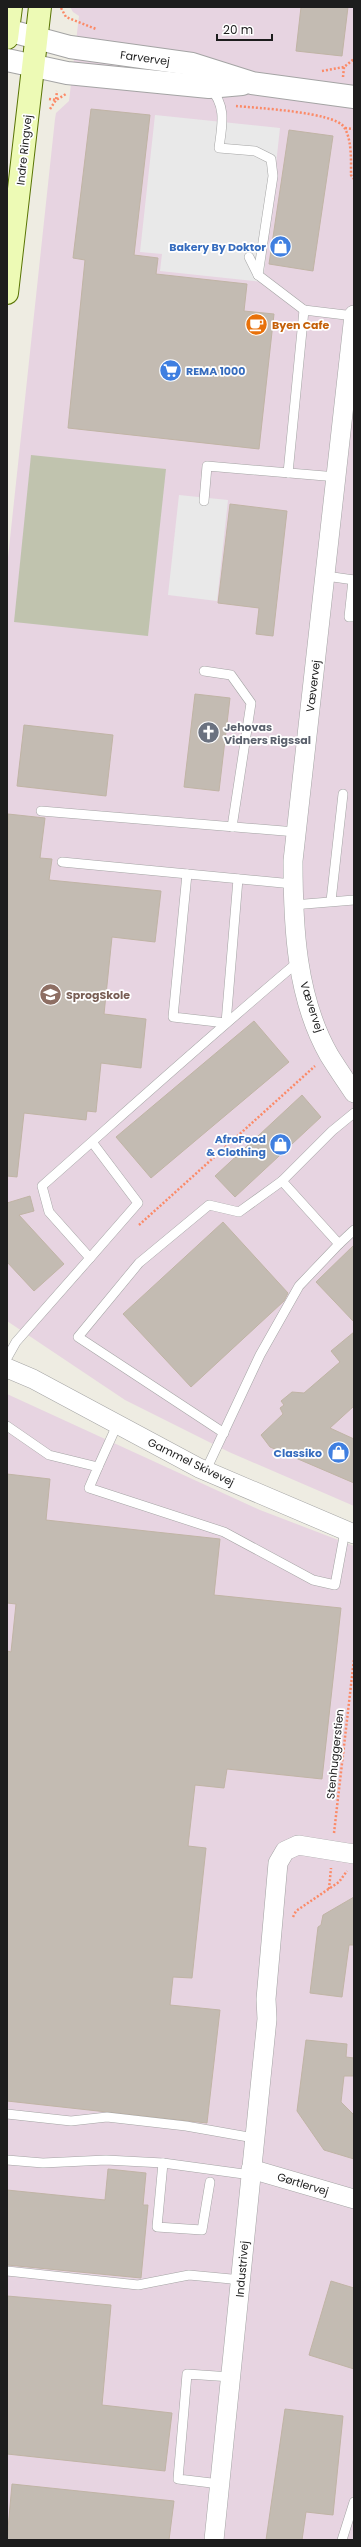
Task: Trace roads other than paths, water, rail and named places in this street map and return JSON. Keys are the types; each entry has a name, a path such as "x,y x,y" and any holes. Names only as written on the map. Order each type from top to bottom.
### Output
{"main road":[{"path":"7,33 11,7"},
{"name":"Indre Ringvej","path":"7,293 40,7"}],"street":[{"name":"Farvervej","path":"7,33 36,38 70,47 192,64 252,83 354,97"},
{"name":"Farvervej","path":"7,60 67,73 209,87 252,83"},
{"name":"Vævervej","path":"354,316 350,386 337,477 296,832 293,884 293,904 298,962 311,1011 328,1054 354,1093"},
{"name":"Gammel Skivevej","path":"7,1358 33,1379"},
{"name":"Gammel Skivevej","path":"7,1368 33,1379 117,1426 206,1470 350,1532"},
{"name":"Industrivej","path":"214,2540 242,2280 254,2138 267,2019 266,1999 278,1863 285,1851 298,1845 353,1853"},
{"name":"Gørtlervej","path":"251,2172 354,2199"}],"lane":[{"path":"209,87 221,104 224,115 220,148 255,151 271,159 273,176 258,275"},
{"path":"249,257 258,275 304,310 354,316"},
{"path":"288,473 304,310"},
{"path":"204,501 207,466 337,477"},
{"path":"326,576 354,580 349,616 354,617"},
{"path":"204,671 231,674 251,703 232,827"},
{"path":"330,901 343,794"},
{"path":"41,811 296,832"},
{"path":"62,862 293,884"},
{"path":"187,874 173,1017 226,1023"},
{"path":"226,1023 238,879"},
{"path":"293,904 354,900"},
{"path":"90,1258 49,1212 42,1186 226,1023 298,962"},
{"path":"224,1433 78,1337 138,1263 210,1205 239,1212 282,1181 332,1131 354,1113"},
{"path":"7,1358 16,1342 138,1203 92,1142"},
{"path":"282,1181 339,1244"},
{"path":"206,1470 260,1355 300,1286 354,1230"},
{"path":"7,1426 50,1455 98,1467"},
{"path":"117,1426 89,1488 224,1532 313,1580 335,1585 350,1532"},
{"path":"7,2114 71,2121 107,2117 186,2126 254,2138"},
{"path":"7,2160 43,2163 106,2160 163,2163 251,2172"},
{"path":"163,2163 156,2227 202,2230 210,2182"},
{"path":"7,2271 138,2284 189,2275 242,2280"},
{"path":"220,2484 178,2479 187,2374 231,2378"},
{"path":"342,2540 354,2502"}],"place":[{"name":"Bakery By Doktor","path":"281,247"},
{"name":"Byen Cafe","path":"256,325"},
{"name":"REMA 1000","path":"171,371"},
{"name":"Jehovas Vidners Rigssal","path":"208,733"},
{"name":"SprogSkole","path":"50,995"},
{"name":"AfroFood & Clothing","path":"281,1145"},
{"name":"Classiko","path":"338,1453"}]}
